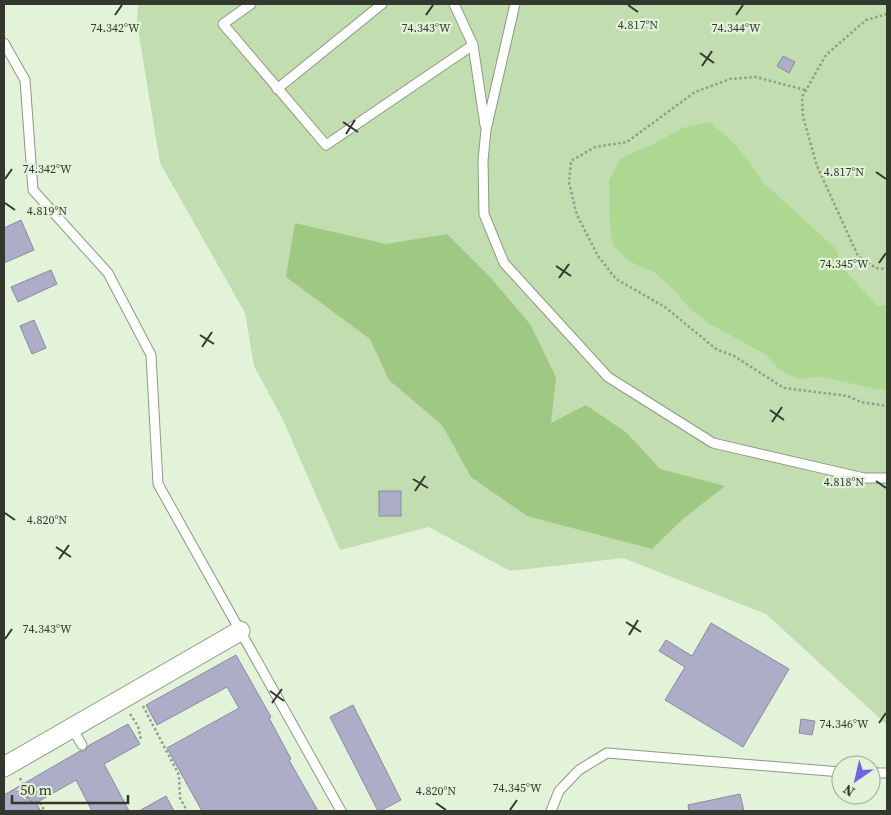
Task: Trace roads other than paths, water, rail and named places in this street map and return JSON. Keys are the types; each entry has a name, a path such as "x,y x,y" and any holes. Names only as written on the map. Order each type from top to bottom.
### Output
{"street":[{"path":"8,765 240,631"}],"lane":[{"path":"250,4 224,24 326,145 473,45"},
{"path":"277,89 382,4"},
{"path":"454,4 473,45 486,130"},
{"path":"515,4 486,130 483,160 484,214 504,263 608,377 713,443 864,478 887,478"},
{"path":"4,43 25,80 33,190 108,273 151,355 158,484 340,811"},
{"path":"72,728 82,745"},
{"path":"551,811 559,791 579,770 607,752 831,771"}]}
